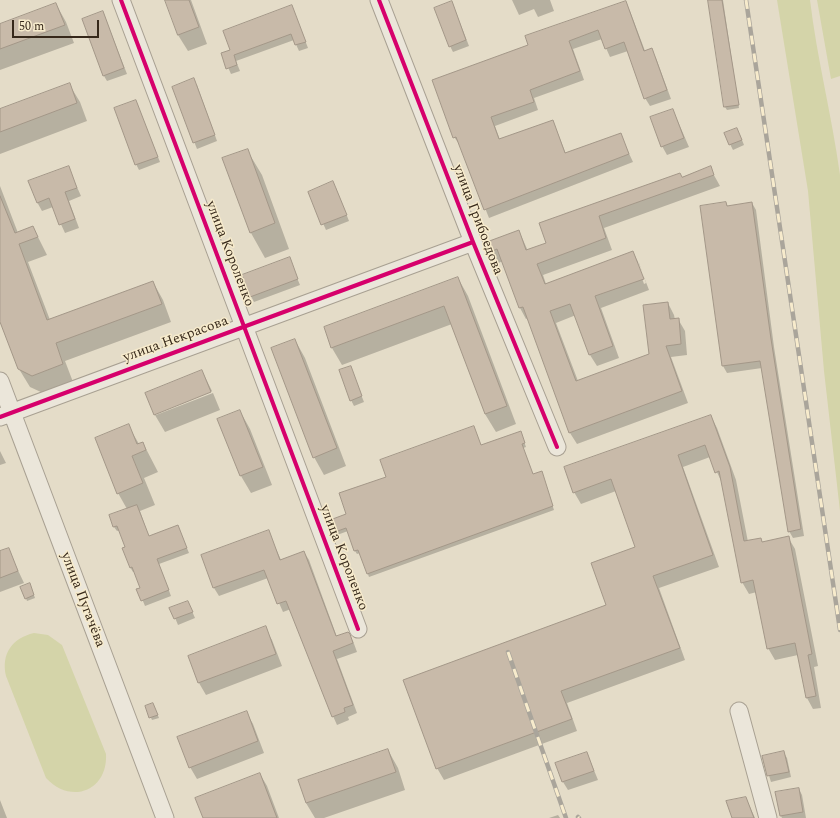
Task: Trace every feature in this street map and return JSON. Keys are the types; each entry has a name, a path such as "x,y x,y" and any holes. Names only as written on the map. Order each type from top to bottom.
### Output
{"street":[{"name":"улица Короленко","path":"121,0 358,629"},
{"name":"улица Грибоедова","path":"379,0 473,242 557,447"},
{"name":"улица Некрасова","path":"6,415 473,242"},
{"name":"улица Пугачёва","path":"0,381 6,415 165,818"},
{"path":"739,711 768,818"}],"green space":[{"path":"777,0 810,0 840,175 840,511 824,371 808,191"},
{"path":"817,0 840,0 840,76 831,79"},
{"path":"34,633 48,635 62,645 106,754 105,767 101,777 94,785 86,790 76,792 66,791 56,786 46,778 6,676 5,661 10,648 14,643 26,635"}],"building":[{"path":"165,0 189,0 199,27 178,35"},
{"path":"708,0 722,0 739,105 724,107"},
{"path":"452,1 466,40 449,47 434,8"},
{"path":"626,1 644,51 652,48 667,90 644,99 624,42 605,49 598,30 569,41 580,71 530,90 534,102 491,117 499,139 553,120 565,153 621,133 629,154 484,210 456,137 453,138 432,80 528,45 525,36"},
{"path":"56,3 65,25 0,49 0,24"},
{"path":"292,5 306,42 295,45 291,34 234,55 237,65 226,69 221,53 230,50 223,31"},
{"path":"103,11 124,68 103,76 82,19"},
{"path":"194,78 215,135 193,143 172,87"},
{"path":"70,83 77,103 0,132 0,109"},
{"path":"136,100 158,157 135,165 114,108"},
{"path":"673,109 684,138 661,147 650,117"},
{"path":"737,128 742,140 729,145 724,133"},
{"path":"248,149 275,223 250,233 222,158"},
{"path":"69,166 77,188 65,192 75,219 59,225 49,198 37,203 28,181"},
{"path":"711,166 714,175 599,216 606,238 537,264 545,284 633,251 644,279 595,296 613,346 589,355 570,304 550,311 576,381 649,354 643,305 668,302 670,319 679,318 681,344 666,346 682,391 569,433 523,307 519,308 497,249 488,253 484,243 519,230 526,250 546,243 539,223 680,173 682,177"},
{"path":"333,181 347,215 321,225 308,192"},
{"path":"0,196 15,233 33,226 38,237 19,244 47,320 153,281 162,304 56,343 63,364 32,376 18,369 0,322"},
{"path":"726,202 727,206 752,202 771,339 801,529 788,532 760,361 722,366 700,206"},
{"path":"290,257 298,279 250,297 242,275"},
{"path":"458,277 507,406 485,414 444,306 331,348 324,327"},
{"path":"295,339 337,448 313,458 271,348"},
{"path":"351,366 362,396 350,401 339,370"},
{"path":"202,370 211,392 154,415 145,393"},
{"path":"240,410 263,467 240,476 217,419"},
{"path":"711,415 730,467 744,541 761,538 762,542 789,536 812,654 808,655 816,696 806,698 795,643 767,649 753,580 741,583 719,471 715,473 705,445 678,455 713,555 653,576 680,648 561,691 572,719 436,769 403,680 606,605 591,563 635,547 611,479 573,493 564,467"},
{"path":"129,424 137,444 143,442 146,450 132,456 143,483 117,494 95,438"},
{"path":"474,426 481,445 521,431 525,443 522,444 533,474 542,471 553,506 367,574 358,550 354,551 346,528 335,532 330,520 346,514 339,493 386,477 380,460"},
{"path":"137,505 149,536 178,525 187,548 157,559 169,590 141,601 136,589 140,588 132,567 130,568 122,548 125,547 117,526 113,527 109,515"},
{"path":"269,530 280,560 304,551 336,636 348,632 350,634 353,643 333,651 353,705 344,708 345,712 332,717 286,601 277,604 264,570 213,588 201,555"},
{"path":"9,548 18,571 0,578 0,551"},
{"path":"30,583 34,595 25,599 20,587"},
{"path":"188,601 193,612 174,619 169,608"},
{"path":"266,626 276,654 198,683 188,656"},
{"path":"153,703 158,715 149,718 145,706"},
{"path":"247,711 258,741 189,768 177,737"},
{"path":"388,749 396,772 306,803 298,780"},
{"path":"784,751 789,772 767,776 762,756"},
{"path":"587,752 594,771 562,782 555,763"},
{"path":"260,773 277,818 203,818 195,798"},
{"path":"799,788 803,812 780,816 775,792"},
{"path":"746,797 754,818 732,818 726,801"}],"railway":[{"path":"746,0 840,630"},
{"path":"508,652 566,818"}],"cycle path":[{"path":"121,0 358,629"},
{"path":"379,0 473,242 557,447"},
{"path":"0,417 473,242"}]}
